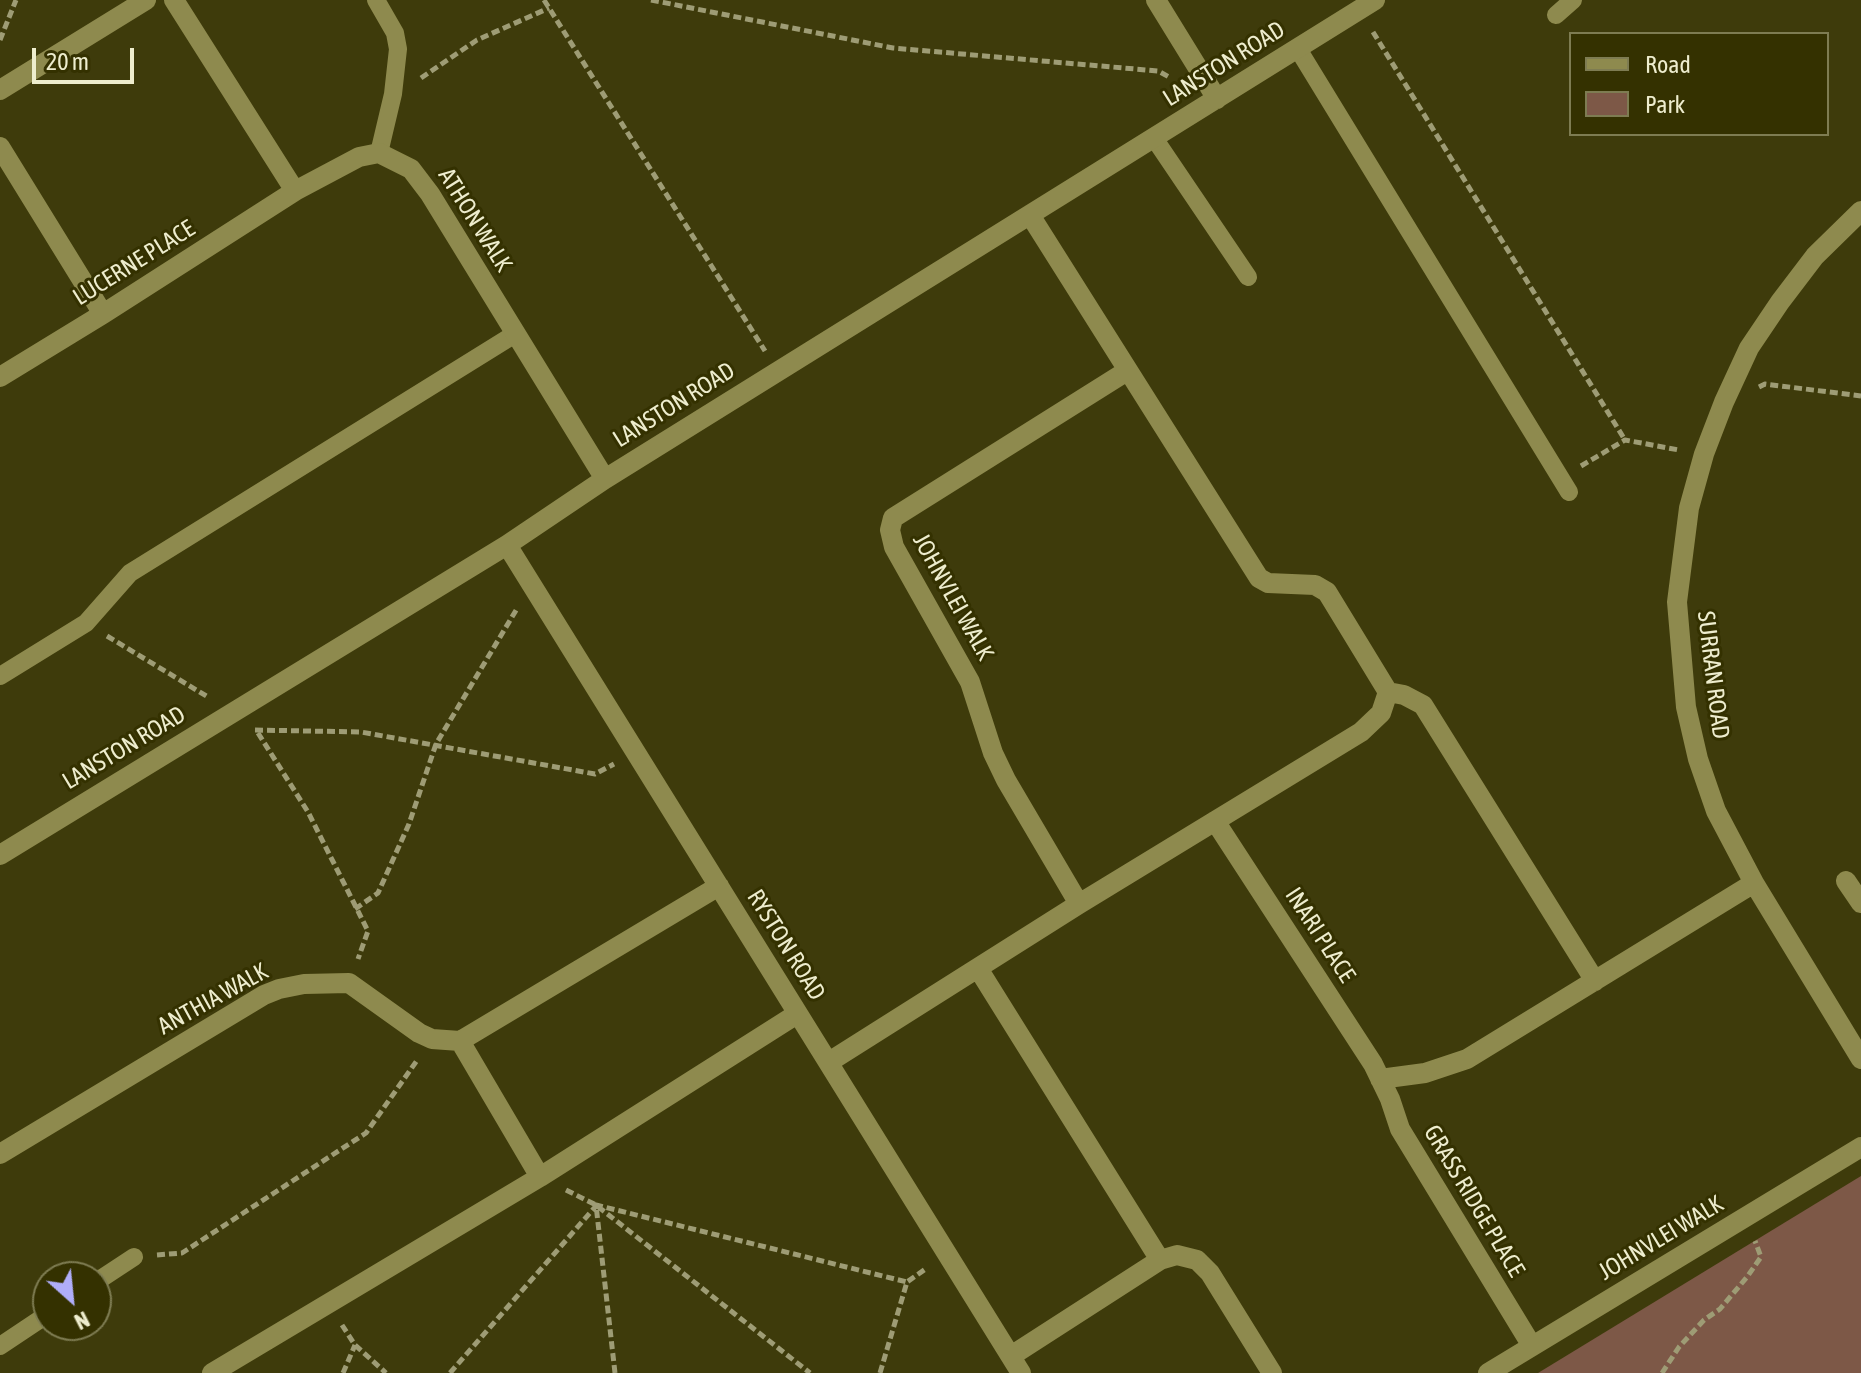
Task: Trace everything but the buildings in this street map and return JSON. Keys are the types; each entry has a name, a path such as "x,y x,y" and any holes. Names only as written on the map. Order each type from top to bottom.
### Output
{"street":[{"path":"0,90 146,0"},
{"path":"174,0 295,191 359,157 379,153"},
{"path":"1156,0 1217,99"},
{"name":"LANSTON ROAD","path":"0,855 507,545 605,479 1367,5"},
{"path":"0,147 103,314"},
{"name":"ATHON WALK","path":"379,153 411,169 430,194 605,479"},
{"name":"LUCERNE PLACE","path":"0,377 295,191"},
{"name":"SURRAN ROAD","path":"1861,211 1815,256 1749,348 1704,454 1689,508 1677,602 1686,707 1698,759 1716,811 1754,883 1861,1059"},
{"path":"1030,215 1260,580 1315,585 1327,592 1388,692 1404,695 1423,705 1595,981"},
{"name":"JOHNVLEI WALK","path":"1079,904 1006,780 993,753 970,682 894,547 890,530 893,518 1127,371"},
{"name":"RYSTON ROAD","path":"507,545 1016,1365"},
{"path":"829,1062 1079,904 1361,732 1381,713 1388,692"},
{"name":"INARI PLACE","path":"1215,821 1380,1079"},
{"path":"1846,881 1861,903"},
{"path":"1380,1079 1425,1073 1467,1059 1754,883"},
{"path":"349,983 412,1029 432,1039 460,1041 719,886"},
{"path":"979,970 1160,1260"},
{"name":"ANTHIA WALK","path":"0,1154 264,995 304,984 349,983"},
{"path":"212,1373 540,1177 797,1014"},
{"path":"460,1041 540,1177"},
{"name":"GRASS RIDGE PLACE","path":"1380,1079 1400,1129 1532,1346"},
{"name":"JOHNVLEI WALK","path":"1488,1373 1861,1147"},
{"path":"1016,1365 1160,1260 1177,1255 1197,1260 1210,1273 1272,1373"}],"lane":[{"path":"376,0 395,33 398,67 379,153"},
{"path":"1556,15 1573,0"},
{"path":"1298,49 1565,485"},
{"path":"1154,138 1248,277"},
{"path":"0,676 86,623 130,573 515,334"},
{"path":"112,1271 134,1257"},
{"path":"0,1346 32,1325"}],"path":[{"path":"0,40 16,0"},
{"path":"544,0 778,371"},
{"path":"651,0 893,48 1158,71 1217,99"},
{"path":"1367,5 1625,440"},
{"path":"393,94 477,40 549,8"},
{"path":"1724,402 1765,384 1861,396"},
{"path":"1565,485 1625,440 1704,454"},
{"path":"355,909 378,893 409,824 436,744 514,612 534,588"},
{"path":"86,623 234,712 257,732 308,812 368,931 349,983"},
{"path":"257,732 361,732 595,774 635,752"},
{"path":"134,1257 182,1253 366,1133 432,1039"},
{"path":"540,1177 596,1205 810,1373"},
{"path":"596,1205 907,1282"},
{"path":"450,1373 596,1205"},
{"path":"596,1205 615,1373"},
{"path":"1662,1373 1679,1347 1704,1320 1720,1309 1761,1257 1743,1219"},
{"path":"880,1373 907,1282 947,1254"},
{"path":"328,1304 355,1345 386,1373"},
{"path":"343,1373 355,1345"}],"green space":[{"path":"1861,1176 1861,1373 1538,1373"}]}
